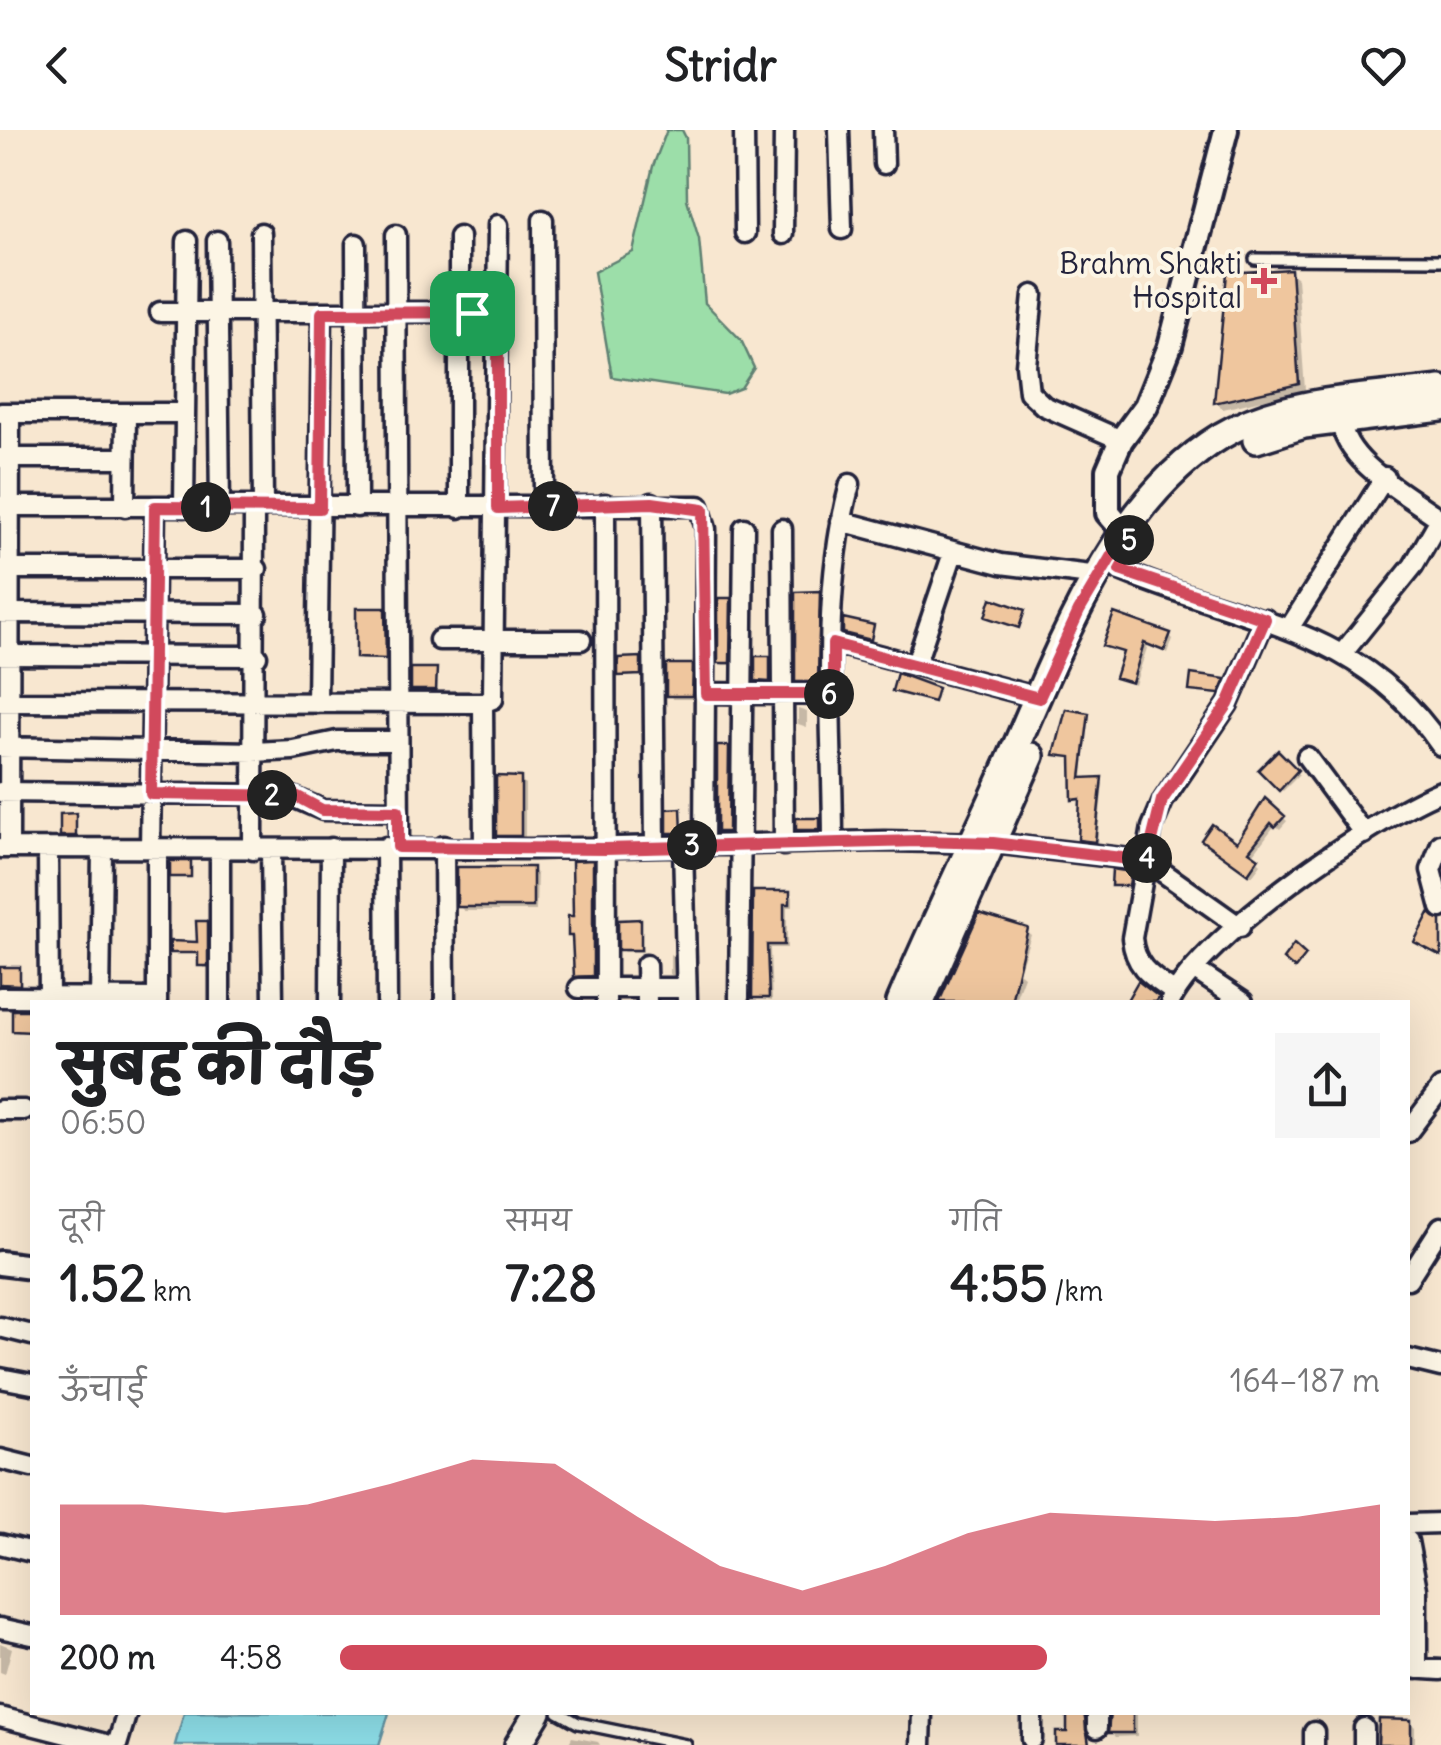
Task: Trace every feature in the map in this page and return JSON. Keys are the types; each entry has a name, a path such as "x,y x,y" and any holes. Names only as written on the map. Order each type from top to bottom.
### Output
{"main road":[{"path":"921,1000 1039,698 1129,540 1136,513 1179,466 1223,435 1299,408 1441,389"},
{"path":"1129,540 1194,474 1232,449 1280,431 1441,408"},
{"path":"901,1000 983,843 1110,573"},
{"path":"518,1745 536,1715"},
{"path":"536,1745 555,1715"}],"street":[{"path":"744,130 745,233"},
{"path":"784,130 784,234"},
{"path":"840,130 842,229"},
{"path":"883,130 884,164"},
{"path":"1129,540 1108,514 1108,470 1121,440 1146,406 1170,346 1226,130"},
{"path":"543,220 544,506"},
{"path":"4,702 483,704 496,694 498,225"},
{"path":"260,233 254,796 273,1000"},
{"path":"387,1000 392,847 398,811 396,234"},
{"path":"459,236 459,508"},
{"path":"184,507 188,241"},
{"path":"217,241 220,507"},
{"path":"356,244 357,508"},
{"path":"1033,295 1026,365 1029,392 1044,406 1121,440"},
{"path":"160,312 498,312"},
{"path":"318,703 322,313"},
{"path":"185,413 5,413 5,848 605,849 704,844 983,843 1147,861 1240,927"},
{"path":"124,507 126,414"},
{"path":"1341,421 1350,448 1440,520 1413,566 1342,654"},
{"path":"5,458 125,458"},
{"path":"1290,627 1385,477"},
{"path":"833,842 833,644 841,520 850,484"},
{"path":"5,506 498,508 652,503 699,506 705,516 704,844"},
{"path":"652,503 655,846"},
{"path":"605,504 606,995"},
{"path":"0,997 156,1000 151,794 155,507"},
{"path":"841,520 1001,564 1110,573 1290,627 1370,672 1441,746"},
{"path":"739,998 744,528"},
{"path":"782,529 784,845"},
{"path":"916,663 954,553"},
{"path":"4,569 257,569"},
{"path":"5,613 257,614"},
{"path":"1265,619 1228,704 1162,800 1132,938 1134,957 1141,969 1172,998 1240,927 1310,868 1441,791"},
{"path":"439,640 581,640"},
{"path":"833,644 1039,698"},
{"path":"5,655 257,656"},
{"path":"706,694 833,694"},
{"path":"483,704 484,848"},
{"path":"4,747 254,752 293,750 320,742 396,742"},
{"path":"1307,758 1364,834"},
{"path":"4,792 296,796 322,810 398,811"},
{"path":"1441,844 1431,870 1441,908"},
{"path":"444,846 445,1000"},
{"path":"579,988 606,995 687,995 683,846"},
{"path":"48,848 49,1000"},
{"path":"100,1000 102,848"},
{"path":"330,1000 331,848"},
{"path":"220,850 220,1000"},
{"path":"646,966 647,995"},
{"path":"1195,970 1240,1000"},
{"path":"1410,1129 1441,1088"},
{"path":"1410,1095 1426,1106"},
{"path":"0,1110 24,1110"},
{"path":"1410,1276 1441,1228"},
{"path":"0,1263 30,1267"},
{"path":"0,1327 30,1334"},
{"path":"1410,1359 1441,1367"},
{"path":"0,1378 30,1384"},
{"path":"0,1459 30,1466"},
{"path":"1410,1524 1441,1523"},
{"path":"0,1544 30,1552"},
{"path":"1410,1545 1416,1589 1412,1668 1441,1670"},
{"path":"0,1628 30,1636"},
{"path":"0,1717 114,1745 126,1715"},
{"path":"921,1745 922,1715"},
{"path":"1032,1715 1032,1739"}],"lane":[{"path":"1254,259 1441,260"},
{"path":"563,1715 578,1723 686,1745"}],"green space":[{"path":"667,130 682,130 686,138 687,199 699,239 705,303 741,340 754,368 741,388 725,394 612,377 594,272 633,252 653,166"}],"water":[{"path":"184,1715 388,1715 379,1745 175,1745"}],"building":[{"path":"1291,269 1299,384 1214,403 1227,273"},
{"path":"820,591 818,682 795,682 795,592"},
{"path":"718,598 731,598 730,663 718,663"},
{"path":"991,598 1025,610 1019,628 985,617"},
{"path":"356,608 385,608 386,659 356,658"},
{"path":"1114,613 1171,633 1164,651 1144,643 1132,683 1115,678 1123,652 1102,646"},
{"path":"843,618 874,625 871,640 843,633"},
{"path":"755,656 770,656 770,682 755,681"},
{"path":"641,657 641,675 618,676 618,658"},
{"path":"666,664 693,664 692,696 666,696"},
{"path":"411,668 437,668 436,690 411,690"},
{"path":"897,673 938,688 934,702 892,691"},
{"path":"1191,674 1225,679 1219,694 1189,691"},
{"path":"1066,709 1089,713 1081,778 1102,777 1095,842 1078,840 1080,799 1072,800 1071,757 1054,755"},
{"path":"717,746 729,746 728,832 717,832"},
{"path":"1278,750 1298,770 1279,791 1258,770"},
{"path":"496,776 521,777 521,836 496,836"},
{"path":"1265,798 1285,816 1275,827 1271,823 1249,851 1259,858 1248,874 1201,840 1212,824 1237,842"},
{"path":"681,808 682,833 667,833 667,809"},
{"path":"76,813 76,836 60,836 60,814"},
{"path":"796,818 820,818 820,830 796,830"},
{"path":"593,860 593,976 574,977 572,936 568,936 568,916 573,916 572,861"},
{"path":"170,861 191,861 191,877 170,877"},
{"path":"457,867 533,867 533,907 457,907"},
{"path":"1112,869 1131,872 1129,886 1111,886"},
{"path":"753,891 790,891 790,904 784,904 784,945 767,945 769,998 752,998"},
{"path":"979,913 1028,928 1011,1000 940,1000"},
{"path":"1429,913 1441,920 1441,956 1414,942"},
{"path":"641,919 641,950 618,950 618,920"},
{"path":"196,921 208,921 208,966 198,966 198,953 170,953 170,941 197,942"},
{"path":"1294,944 1306,955 1295,969 1283,959"},
{"path":"0,967 20,967 20,985 0,984"},
{"path":"1138,981 1159,997 1157,1000 1127,1000"},
{"path":"12,1010 30,1010 30,1032 12,1031"},
{"path":"1067,1715 1084,1715 1089,1745 1056,1745 1056,1732 1067,1732"},
{"path":"1110,1715 1133,1715 1133,1733 1108,1733"},
{"path":"1379,1719 1411,1720 1411,1745 1378,1745"}],"place":[{"name":"Brahm Shakti Hospital","path":"1264,281"}],"route":[{"path":"498,312 498,508 652,503 699,506 703,510 706,694 833,694 833,644 977,678 1039,698 1079,611 1124,535 1135,544 1120,570 1171,591 1265,619 1228,704 1206,742 1162,800 1152,828 1147,861 993,843 919,841 605,849 398,847 398,811 322,810 296,796 151,794 155,507 320,508 322,313 472,313 498,312"}]}
